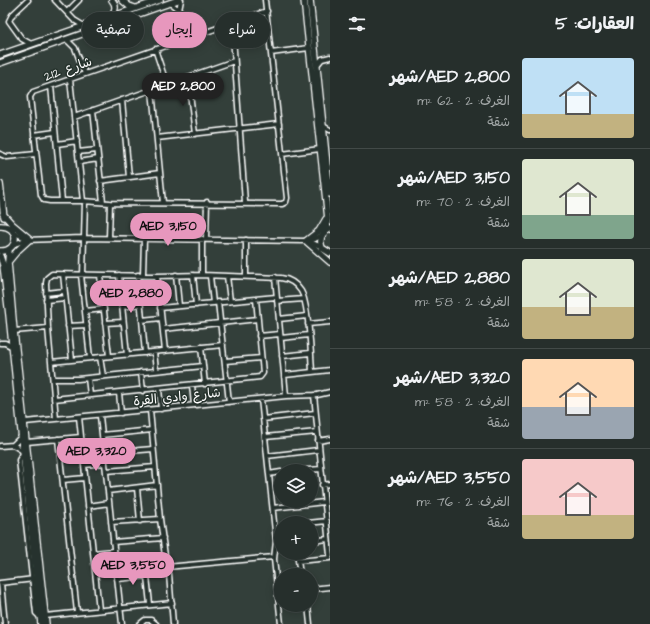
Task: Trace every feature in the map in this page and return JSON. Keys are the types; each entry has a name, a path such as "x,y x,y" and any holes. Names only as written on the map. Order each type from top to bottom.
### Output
{"main road":[{"path":"113,0 119,5 123,1 135,9"},
{"path":"113,0 115,4 114,12"},
{"path":"125,12 169,1 180,0"},
{"path":"304,0 327,217 326,232 321,242 330,257"},
{"path":"310,0 330,194"},
{"path":"1,63 67,40 161,3"},
{"path":"0,55 82,27"},
{"path":"0,184 3,214 7,227"},
{"path":"3,214 12,224 30,239 4,262"},
{"path":"327,217 319,230 306,241 330,262"},
{"path":"0,226 7,227 14,232 15,238 14,244 9,249 4,262 10,337 23,452 23,472 34,579 46,624"},
{"path":"0,251 9,249"},
{"path":"0,256 4,262 24,409 43,617 41,624"},
{"path":"17,401 18,396 20,396 24,409"}],"street":[{"path":"28,0 9,19 11,26 22,39 31,44"},
{"path":"55,0 74,20 82,25"},
{"path":"67,12 79,0"},
{"path":"179,10 180,0"},
{"path":"55,132 34,135 42,198 48,201 110,203 245,202 282,204 286,202 287,198 265,0"},
{"path":"169,1 179,10"},
{"path":"73,30 75,26 74,20"},
{"path":"75,48 79,35"},
{"path":"21,48 22,39"},
{"path":"67,40 75,48 85,74"},
{"name":"212 شارع","path":"34,135 30,97 34,91 160,48"},
{"path":"233,48 245,202"},
{"path":"271,53 309,48"},
{"path":"155,50 167,85"},
{"path":"316,52 328,57"},
{"path":"317,65 320,60 328,57"},
{"path":"74,117 234,61"},
{"path":"188,77 195,134"},
{"path":"70,79 84,201 82,275 90,358"},
{"path":"51,86 62,201"},
{"path":"152,90 163,202"},
{"path":"122,100 129,177"},
{"path":"93,110 103,202"},
{"path":"157,138 279,124"},
{"path":"323,126 330,131 324,136"},
{"path":"57,144 77,141"},
{"path":"282,154 320,149"},
{"path":"78,152 97,150"},
{"path":"0,154 7,156 36,154"},
{"path":"0,161 7,156"},
{"path":"79,162 98,159"},
{"path":"100,181 160,173"},
{"path":"202,275 207,202"},
{"path":"109,238 110,203"},
{"path":"14,232 30,239"},
{"path":"306,241 315,239 326,232"},
{"path":"143,275 144,238"},
{"path":"14,244 30,239 204,239 306,241 315,243 326,250"},
{"path":"246,240 246,276"},
{"path":"56,419 46,300 46,281 48,276 52,274 157,276 202,275 285,278 299,288 304,299 308,324 312,372"},
{"path":"63,274 72,360"},
{"path":"100,275 109,356"},
{"path":"119,275 127,355"},
{"path":"138,275 145,353"},
{"path":"176,275 179,306"},
{"path":"193,275 196,304"},
{"path":"157,276 165,351"},
{"path":"210,276 213,303"},
{"path":"227,276 230,301"},
{"path":"275,278 286,396"},
{"path":"46,292 64,291"},
{"path":"46,300 65,298"},
{"path":"160,308 256,299 304,299"},
{"path":"54,399 144,391 260,377 263,373 256,299"},
{"path":"218,302 229,402"},
{"path":"122,307 140,304"},
{"path":"85,311 104,309"},
{"path":"279,319 307,316"},
{"path":"142,320 161,318"},
{"path":"162,329 258,319"},
{"path":"105,322 124,322"},
{"path":"308,324 330,322"},
{"path":"68,326 87,325"},
{"path":"14,331 48,328"},
{"path":"260,336 309,335"},
{"path":"1,343 10,337"},
{"path":"1,343 11,346"},
{"path":"51,362 223,345"},
{"path":"201,347 205,384"},
{"path":"154,352 156,370"},
{"path":"282,356 310,353"},
{"path":"100,357 103,376"},
{"path":"224,361 261,358"},
{"path":"53,380 88,378 203,366"},
{"path":"285,375 330,370"},
{"path":"141,372 144,391"},
{"path":"88,378 90,395"},
{"path":"192,385 194,405"},
{"path":"159,389 161,409"},
{"name":"شارع وادي القرة","path":"25,422 100,416 286,396 314,395 330,392"},
{"path":"119,393 121,413"},
{"path":"299,568 298,561 330,557 318,450 314,395"},
{"path":"261,399 274,517"},
{"path":"150,410 160,520 172,603 173,624"},
{"path":"263,419 315,413"},
{"path":"100,416 122,624"},
{"path":"79,417 99,610"},
{"path":"102,435 152,430"},
{"path":"265,437 317,432"},
{"path":"13,445 21,437"},
{"path":"27,442 81,437"},
{"path":"58,439 77,612"},
{"path":"318,441 330,439"},
{"path":"0,446 13,445 23,452"},
{"path":"104,453 153,449"},
{"path":"267,456 318,450"},
{"path":"84,465 105,463"},
{"path":"106,472 155,467"},
{"path":"269,474 274,473"},
{"path":"62,480 86,478"},
{"path":"322,485 330,484"},
{"path":"108,491 157,485"},
{"path":"138,488 140,521"},
{"path":"318,502 324,502"},
{"path":"88,506 109,503"},
{"path":"111,522 160,520"},
{"path":"318,522 327,521"},
{"path":"113,542 162,538"},
{"path":"318,540 328,539"},
{"path":"93,553 114,551"},
{"path":"115,561 165,556"},
{"path":"167,567 274,557"},
{"path":"145,558 150,604"},
{"path":"117,579 147,576"},
{"path":"3,622 0,583 34,579"},
{"path":"318,588 330,587"},
{"path":"43,617 150,604 172,603"},
{"path":"281,612 281,624"},
{"path":"309,612 310,624"},
{"path":"140,624 145,620 151,620 156,624"}]}
